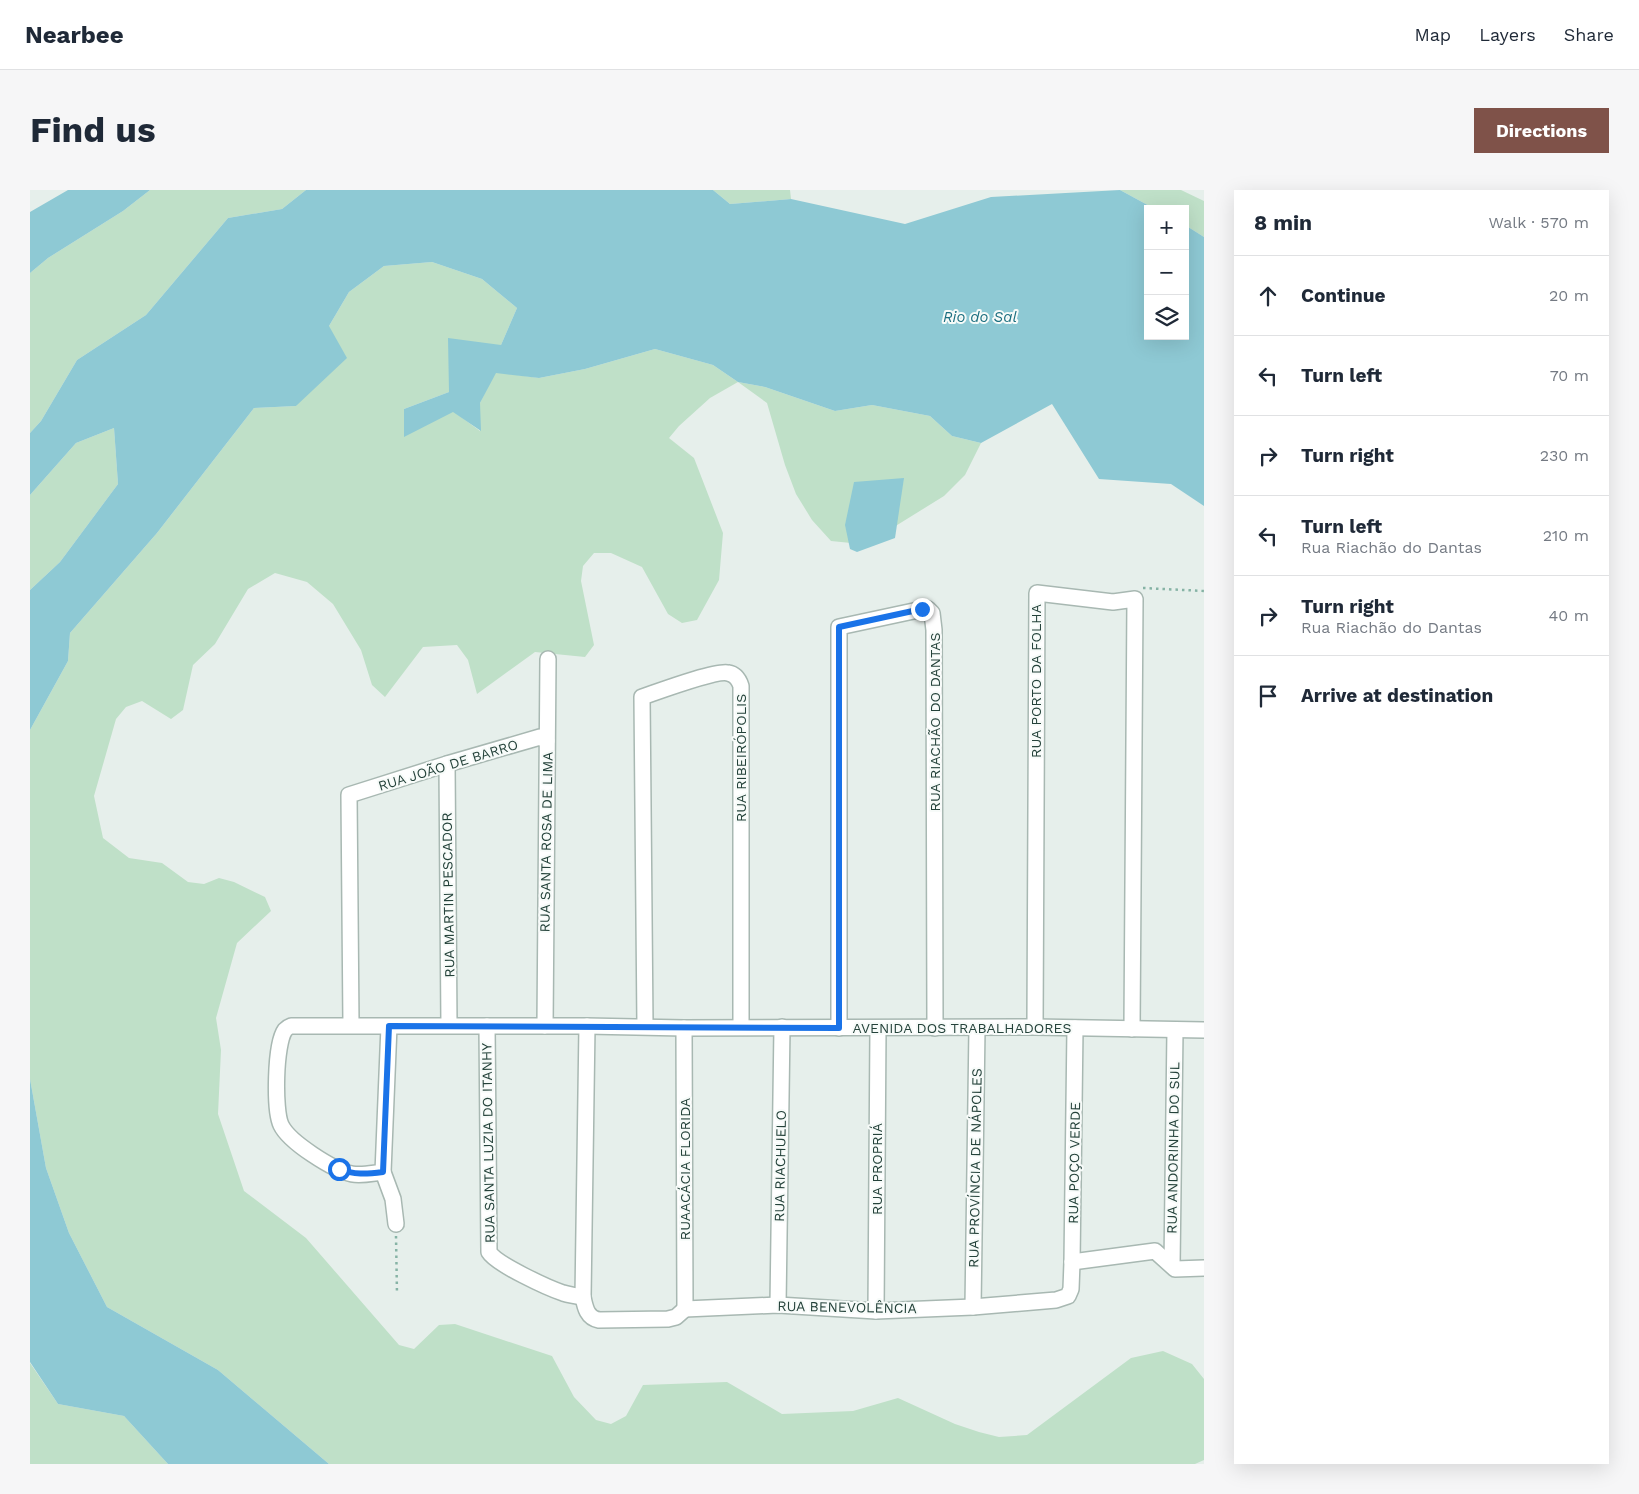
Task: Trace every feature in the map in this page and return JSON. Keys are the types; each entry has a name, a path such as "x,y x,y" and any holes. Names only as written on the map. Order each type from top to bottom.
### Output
{"street":[{"name":"RUA PORTO DA FOLHA","path":"1035,1027 1037,593 1113,602 1134,599"},
{"path":"1132,1029 1134,599"},
{"name":"RUA RIACHÃO DO DANTAS","path":"839,1028 839,627 928,609 932,613 934,630 935,1028"},
{"name":"RUA SANTA ROSA DE LIMA","path":"545,1026 548,659"},
{"name":"RUA RIBEIRÓPOLIS","path":"645,1026 642,697 724,672 735,676 741,686 741,1027"},
{"name":"RUA JOÃO DE BARRO","path":"351,1025 349,795 540,737 547,741"},
{"name":"RUA MARTIN PESCADOR","path":"447,764 449,1025"},
{"name":"AVENIDA DOS TRABALHADORES","path":"383,1172 351,1174 339,1169 321,1159 293,1139 284,1130 279,1120 277,1094 279,1047 285,1029 297,1025 449,1025 645,1026 684,1028 1035,1027 1204,1030"},
{"path":"389,1026 383,1172 393,1199 396,1224"},
{"name":"RUA SANTA LUZIA DO ITANHY","path":"486,1026 489,1252 493,1258 548,1287 563,1293 582,1297"},
{"path":"587,1026 582,1297 588,1314 597,1320 668,1320 686,1309"},
{"name":"RUAACÁCIA FLORIDA","path":"684,1028 686,1309"},
{"name":"RUA RIACHUELO","path":"778,1305 782,1028"},
{"name":"RUA PROPRIÁ","path":"876,1311 878,1028"},
{"name":"RUA PROVÍNCIA DE NÁPOLES","path":"973,1307 978,1028"},
{"name":"RUA POÇO VERDE","path":"1068,1296 1071,1289 1072,1262 1076,1028"},
{"name":"RUA ANDORINHA DO SUL","path":"1172,1265 1175,1030"},
{"path":"1072,1262 1155,1251 1175,1269 1204,1268"},
{"name":"RUA BENEVOLÊNCIA","path":"686,1309 778,1305 876,1311 973,1307 1056,1300 1068,1296"}],"path":[{"path":"1134,599 1141,588 1204,592"},
{"path":"396,1224 397,1294"}],"green space":[{"path":"150,190 306,190 282,209 228,218 146,315 77,360 41,421 30,433 30,273 48,258 123,211"},
{"path":"713,190 790,190 791,199 730,204"},
{"path":"1120,190 1181,190 1204,201 1204,237 1189,228 1189,205 1148,205"},
{"path":"432,262 482,279 517,308 501,345 449,392 404,409 404,436 453,411 480,431 480,403 495,372 539,378 585,369 655,349 713,365 738,382 710,398 679,426 669,438 694,458 723,533 719,580 697,620 682,623 668,614 642,567 611,553 594,553 583,566 581,581 594,645 585,657 535,652 477,694 468,660 457,645 423,647 385,697 372,685 361,650 333,604 307,582 275,573 248,589 215,644 193,665 183,710 171,719 142,701 126,707 116,719 94,796 103,838 129,858 162,863 188,882 204,884 219,878 234,882 265,897 271,911 237,943 216,1018 221,1050 218,1114 244,1191 306,1238 399,1345 414,1349 439,1325 455,1324 552,1356 574,1397 596,1420 611,1424 626,1416 643,1385 727,1382 782,1414 853,1411 898,1398 955,1424 979,1432 999,1437 1027,1435 1131,1358 1163,1351 1192,1364 1204,1379 1204,1460 1195,1464 329,1464 218,1370 107,1307 69,1233 46,1168 30,1079 30,730 68,661 70,633 157,533 254,408 296,406 329,326 349,292 384,266"},
{"path":"738,382 765,387 835,411 872,405 930,416 952,436 981,443 965,475 944,496 873,540 861,544 831,541 812,520 796,494 785,465 767,403"},
{"path":"114,428 118,484 60,562 30,590 30,495 76,443"},
{"path":"30,1363 58,1404 124,1416 168,1464 30,1464"}],"water":[{"path":"68,190 150,190 123,211 48,258 30,273 30,212"},
{"name":"Rio do Sal","path":"306,190 713,190 730,204 791,199 905,224 991,197 1120,190 1148,205 1144,205 1144,340 1189,340 1189,228 1204,237 1204,506 1171,484 1099,479 1052,404 981,443 952,436 930,416 872,405 835,411 765,387 738,382 713,365 655,349 585,369 539,378 496,373 480,403 481,431 453,412 404,437 404,409 449,392 448,338 501,345 517,308 482,279 432,262 384,266 349,292 329,326 347,358 296,406 254,408 157,533 70,633 68,661 30,730 30,590 60,562 118,484 114,428 76,443 30,495 30,433 41,421 77,360 146,315 228,218 282,209"},
{"path":"904,478 895,538 857,552 850,549 845,525 854,482"},
{"path":"30,1079 46,1168 69,1233 107,1307 218,1370 329,1464 168,1464 124,1416 58,1404 30,1362"}],"route":[{"path":"339,1169 351,1174 383,1172 389,1026 839,1028 839,627 922,609"}]}
